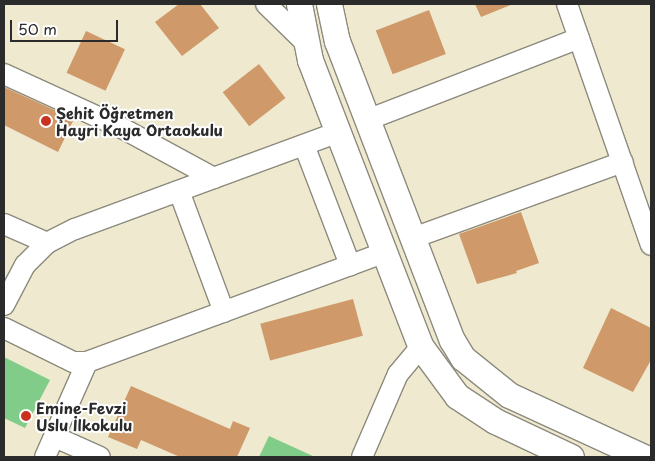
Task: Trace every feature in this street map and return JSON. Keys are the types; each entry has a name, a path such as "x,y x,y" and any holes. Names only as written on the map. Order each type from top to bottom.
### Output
{"main road":[{"path":"299,4 307,44 336,134 421,347 457,396 495,421 571,457"},
{"path":"330,4 337,42 452,340 476,371 509,395 644,457"}],"street":[{"path":"266,4 307,44"},
{"path":"567,4 624,162 651,244"},
{"path":"367,120 579,38"},
{"path":"4,74 120,127 214,178"},
{"path":"4,305 25,265 47,244 75,229 336,134"},
{"path":"304,145 350,265"},
{"path":"413,238 624,162"},
{"path":"179,191 224,312"},
{"path":"4,224 47,244"},
{"path":"4,328 73,362 87,362 383,253"},
{"path":"362,457 398,374 421,347"},
{"path":"46,457 87,362"},
{"path":"55,437 100,457"}],"green space":[{"path":"4,357 50,380 25,428 4,418"},
{"path":"269,436 315,457 259,457"}],"building":[{"path":"179,4 200,4 219,28 182,56 155,22"},
{"path":"475,4 513,4 481,17"},
{"path":"429,10 446,54 393,74 376,30"},
{"path":"86,31 125,49 106,91 67,73"},
{"path":"259,64 285,98 249,126 223,92"},
{"path":"4,87 74,119 58,152 4,125"},
{"path":"521,212 539,263 516,271 517,273 477,284 459,234"},
{"path":"353,299 363,336 270,361 260,324"},
{"path":"611,308 651,328 651,360 633,392 583,368"},
{"path":"131,386 230,429 233,421 250,428 237,457 180,457 141,440 137,449 108,437"}],"place":[{"name":"Şehit Öğretmen Hayri Kaya Ortaokulu","path":"46,121"},
{"name":"Emine-Fevzi Uslu İlkokulu","path":"26,416"}]}
